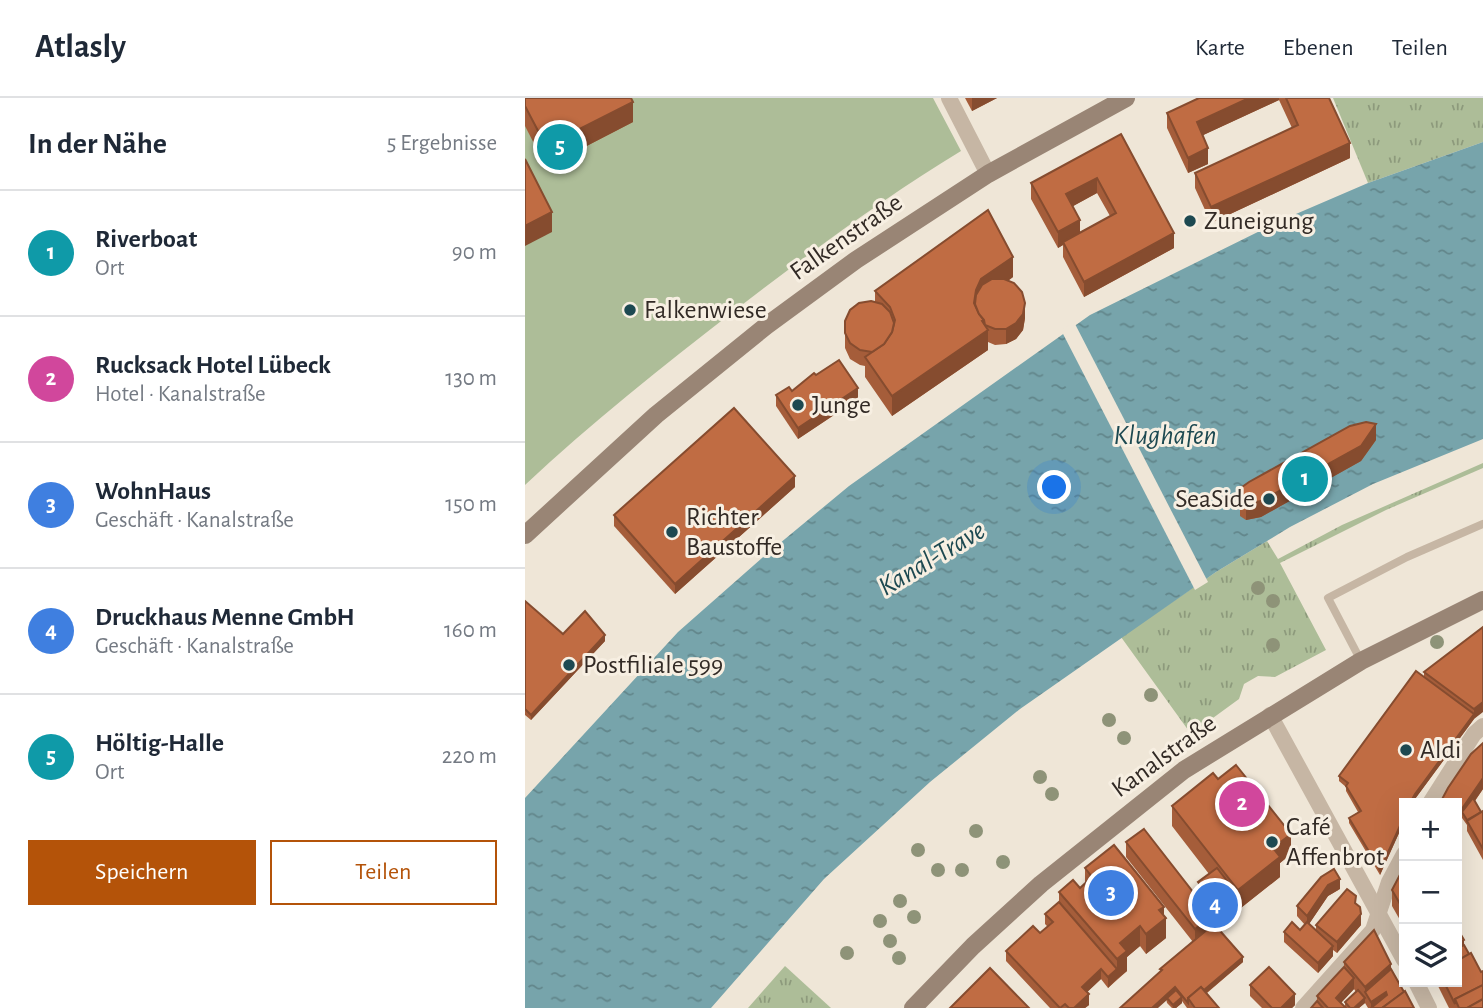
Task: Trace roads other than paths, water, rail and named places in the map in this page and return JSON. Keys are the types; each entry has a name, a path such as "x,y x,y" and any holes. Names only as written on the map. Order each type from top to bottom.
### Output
{"main road":[{"name":"Falkenstraße","path":"525,535 656,415 765,326 856,260 988,174 1125,98"},
{"name":"Kanalstraße","path":"913,1008 973,946 1051,876 1184,769 1361,661 1483,600"}],"street":[{"path":"949,98 988,174"},
{"path":"1270,715 1399,950"},
{"path":"1433,798 1474,734 1483,726"},
{"path":"1303,1008 1373,930 1389,882 1400,861"},
{"path":"1418,987 1429,1008"}],"lane":[{"path":"1361,661 1328,598 1407,557 1483,524"}],"water":[{"name":"Klughafen","path":"1483,142 1483,439 1373,484 1290,527 1216,572 1020,709 930,782 824,879 711,1008 525,1008 525,798 678,632 849,486 1090,315 1282,220 1368,183"}],"place":[{"name":"Höltig-Halle","path":"560,147"},
{"name":"Zuneigung","path":"1190,221"},
{"name":"Falkenwiese","path":"630,310"},
{"name":"Junge","path":"798,405"},
{"name":"Riverboat","path":"1305,479"},
{"name":"SeaSide","path":"1269,499"},
{"name":"Richter Baustoffe","path":"672,532"},
{"name":"Postfiliale 599","path":"569,665"},
{"name":"Aldi","path":"1406,750"},
{"name":"Rucksack Hotel Lübeck","path":"1242,804"},
{"name":"Café Affenbrot","path":"1272,842"},
{"name":"WohnHaus","path":"1111,893"},
{"name":"Druckhaus Menne GmbH","path":"1215,905"}],"water label":[{"name":"Kanal-Trave","path":"932,559"}]}
